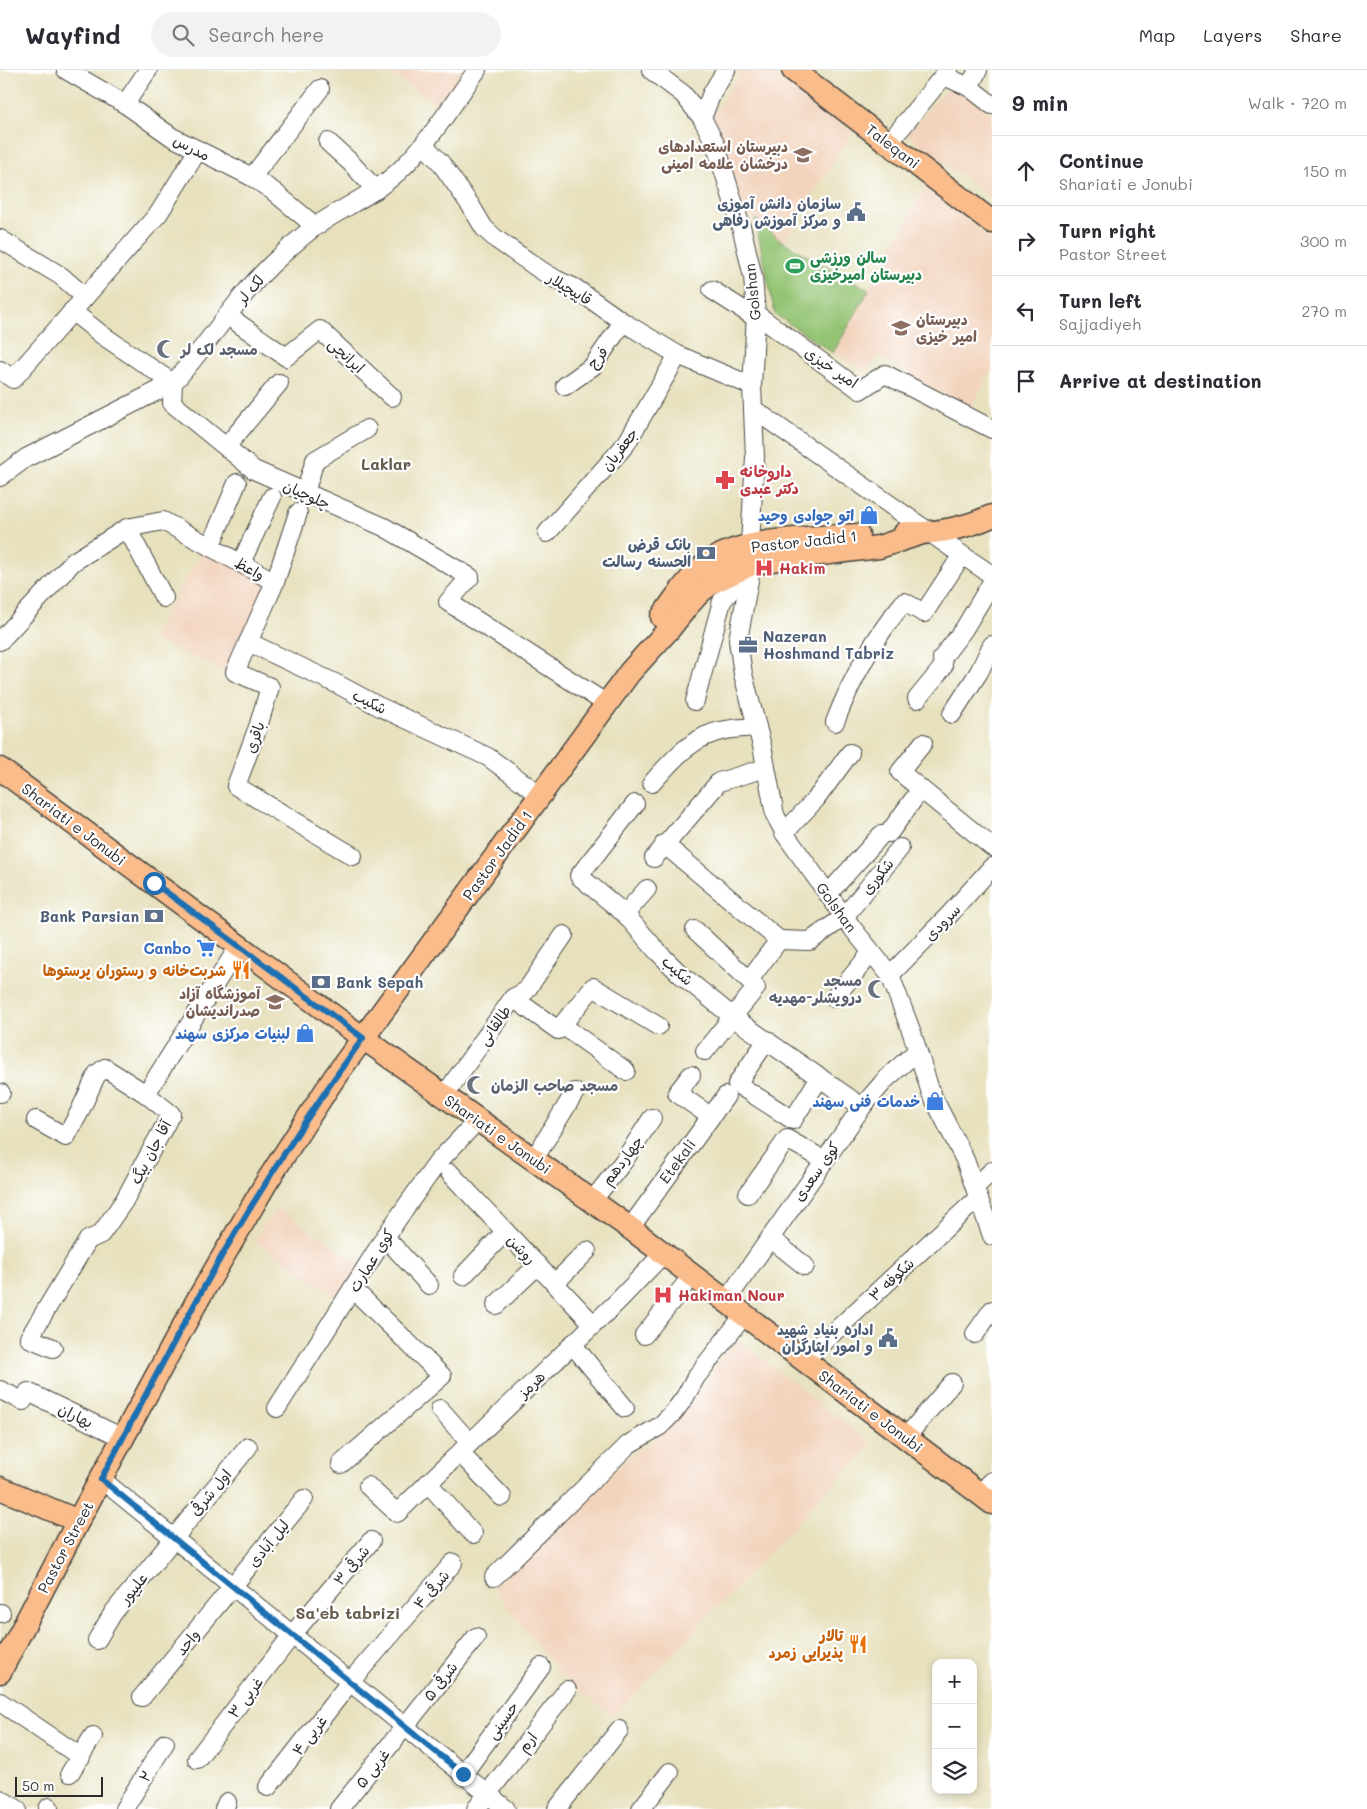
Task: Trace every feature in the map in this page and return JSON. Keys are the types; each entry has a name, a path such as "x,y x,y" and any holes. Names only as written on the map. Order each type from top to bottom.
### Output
{"main road":[{"name":"Taleqani","path":"793,70 992,222"},
{"name":"Pastor Jadid 1","path":"363,1038 630,672 700,592 751,555 778,558 879,547 924,533 972,524 992,516"},
{"name":"Shariati e Jonubi","path":"1,772 363,1038 592,1200 906,1437 988,1492"},
{"name":"Pastor Street","path":"0,1672 78,1521 231,1240 334,1078 363,1038"},
{"path":"0,1488 78,1521"}],"street":[{"name":"مدرس","path":"66,70 125,104 172,137 252,178 273,191 316,226"},
{"path":"125,104 148,70"},
{"name":"لک لر","path":"0,477 26,458 174,383 269,268 316,226 376,190 398,172 424,145 477,70"},
{"name":"Golshan","path":"651,70 683,94 702,118 717,150 742,230 753,277 756,316 752,386 755,457 751,555 738,640 742,674 757,728 775,815 784,833 844,917 890,975 918,1050 931,1093 965,1160 992,1236"},
{"path":"702,118 712,93 726,70"},
{"path":"968,88 978,70"},
{"path":"889,143 946,73 992,105"},
{"path":"252,178 320,89"},
{"path":"683,94 712,93"},
{"path":"328,142 376,190"},
{"name":"قاپیچیلار","path":"424,145 440,162 484,228 496,239 542,271 575,288 623,322 678,355 752,386"},
{"path":"0,370 13,379 159,212 198,150"},
{"path":"0,239 61,276 85,297"},
{"path":"712,290 756,316"},
{"path":"72,311 102,335 174,383"},
{"name":"ایرانچی","path":"228,316 286,357 320,330 392,398"},
{"name":"امیر خیزی","path":"756,316 860,390 885,374 992,429"},
{"name":"فرج","path":"565,386 593,366 623,322"},
{"name":"جعفریان","path":"547,533 626,444 678,355"},
{"name":"چلوچیان","path":"174,383 172,403 254,470 384,527 470,577 448,602 606,704"},
{"path":"226,447 279,383"},
{"path":"753,409 924,533 992,575"},
{"path":"305,493 315,460 366,430"},
{"path":"210,547 237,483"},
{"path":"241,563 272,497"},
{"path":"275,582 298,513"},
{"name":"واعظ","path":"0,641 73,562 126,528 163,521 275,582 235,672 270,687"},
{"path":"126,528 164,598"},
{"path":"695,701 722,601 751,555"},
{"path":"835,722 854,678 892,617 904,602 924,614 962,555"},
{"path":"917,699 942,667 942,658 964,628 992,582"},
{"name":"شکیب","path":"248,642 339,685 378,706 488,757 540,795"},
{"path":"952,714 980,672 992,645"},
{"name":"باقری","path":"270,687 258,727 236,786 353,856"},
{"path":"652,783 678,754 692,742 724,730 757,728"},
{"path":"922,743 900,772 992,847"},
{"path":"784,833 816,799 850,753"},
{"path":"705,1051 733,1016 779,940 659,851 719,782 766,768"},
{"path":"828,894 885,834 921,789"},
{"name":"شکیب","path":"635,804 579,876 625,914 676,970 733,1016 862,1107"},
{"name":"شکوری","path":"779,940 810,941 844,917 900,848"},
{"name":"سرودی","path":"890,975 990,873"},
{"path":"625,914 647,888"},
{"path":"694,930 753,984"},
{"name":"طالقانی","path":"444,1096 513,998 526,991 564,935"},
{"path":"36,1120 66,1138 80,1113 97,1074 106,1068 146,1094 239,946"},
{"path":"834,998 871,953"},
{"path":"513,998 558,1030 593,987 658,1026"},
{"path":"562,1026 626,1071"},
{"path":"767,1040 737,1084 793,1120 820,1078"},
{"name":"کوی سعدی","path":"726,1301 862,1107 886,1078 918,1050"},
{"path":"691,1075 677,1093 710,1116"},
{"path":"534,1160 575,1092"},
{"name":"آقا جان بیگ","path":"53,1348 29,1338 88,1240 101,1234 124,1201 171,1114 146,1094"},
{"name":"Etekali","path":"630,1228 726,1096"},
{"name":"چهاردهم","path":"592,1200 623,1162 652,1118"},
{"name":"کوی عمارت","path":"277,1408 385,1236 438,1162 478,1120"},
{"path":"748,1194 787,1139 824,1160"},
{"name":"شکوفه ۳","path":"804,1360 976,1193 992,1171"},
{"name":"روشن","path":"450,1174 593,1324"},
{"path":"463,1276 505,1232"},
{"path":"385,1236 429,1285"},
{"path":"770,1238 805,1266"},
{"path":"554,1283 587,1251"},
{"name":"هرمز","path":"368,1486 397,1513 664,1253"},
{"path":"496,1305 538,1265"},
{"path":"644,1335 693,1276"},
{"path":"341,1464 442,1376 352,1289"},
{"path":"975,1334 992,1310"},
{"path":"494,1577 629,1444 660,1426 674,1412 685,1398 696,1377 744,1315"},
{"path":"572,1344 625,1408"},
{"path":"906,1437 952,1382"},
{"name":"بهاران","path":"0,1390 26,1396 123,1438"},
{"path":"440,1410 465,1448 502,1497"},
{"name":"اول شرقی","path":"173,1538 248,1447"},
{"path":"101,1479 506,1809"},
{"path":"428,1483 473,1534"},
{"name":"لیل آبادی","path":"232,1586 304,1499"},
{"name":"علیپور","path":"97,1640 113,1613 173,1538"},
{"name":"۳ شرقی","path":"292,1635 371,1541"},
{"name":"۴ شرقی","path":"350,1682 453,1563"},
{"name":"واحد","path":"142,1697 232,1586"},
{"name":"۳ غربی","path":"197,1759 292,1635"},
{"name":"۵ شرقی","path":"405,1726 476,1637"},
{"name":"حسینی","path":"463,1774 541,1667"},
{"name":"۴ غربی","path":"268,1787 350,1682"},
{"name":"ارم","path":"476,1809 567,1690"},
{"path":"0,1702 81,1757"},
{"name":"۵ غربی","path":"339,1809 405,1726"},
{"path":"557,1809 619,1730"},
{"path":"70,1773 93,1736"},
{"name":"۲","path":"124,1809 165,1743"},
{"path":"641,1809 670,1772"},
{"path":"0,1798 17,1809"}],"shaded area":[{"path":"396,70 463,70 437,104 393,75"},
{"path":"742,70 771,70 853,132 783,242 755,219 740,202 710,120"},
{"path":"950,85 992,114 992,199 907,135"},
{"path":"925,188 992,238 992,368 969,411 878,355 867,372 833,353"},
{"path":"203,550 268,584 225,672 151,638"},
{"path":"277,1208 361,1264 339,1299 253,1240"},
{"path":"736,1339 872,1444 613,1717 560,1674 493,1588 634,1453 659,1437 690,1403"}],"green space":[{"name":"سالن ورزشی دبیرستان امیرخیزی","path":"755,219 783,242 869,290 833,353 775,314"}],"place":[{"name":"دبیرستان استعدادهای درخشان علامه امینی","path":"803,155"},
{"name":"سازمان دانش آموزی و مرکز آموزش رفاهی","path":"856,212"},
{"name":"سالن ورزشی دبیرستان امیرخیزی","path":"795,266"},
{"name":"دبیرستان امیر خیزی","path":"901,328"},
{"name":"مسجد لک لر","path":"166,349"},
{"name":"داروخانه دکتر عبدی","path":"725,480"},
{"name":"اتو جوادی وحید","path":"869,515"},
{"name":"بانک قرض الحسنه رسالت","path":"706,553"},
{"name":"Hakim","path":"764,568"},
{"name":"Nazeran Hoshmand Tabriz","path":"748,645"},
{"name":"Bank Parsian","path":"154,916"},
{"name":"Canbo","path":"206,948"},
{"name":"شربت‌خانه و رستوران پرستوها","path":"241,970"},
{"name":"Bank Sepah","path":"321,982"},
{"name":"مسجد درویشلر-مهدیه","path":"877,989"},
{"name":"آموزشگاه آزاد صدراندیشان","path":"275,1002"},
{"name":"لبنیات مرکزی سهند","path":"305,1033"},
{"name":"مسجد صاحب الزمان","path":"476,1085"},
{"name":"خدمات فنی سهند","path":"935,1101"},
{"name":"Hakiman Nour","path":"663,1295"},
{"name":"اداره بنیاد شهید و امور ایثارگران","path":"888,1338"},
{"name":"تالار پذیرایی زمرد","path":"858,1644"}],"district":[{"name":"Laklar","path":"386,463"},
{"name":"Sa'eb tabrizi","path":"348,1612"}],"route":[{"path":"154,883 363,1038 334,1078 231,1240 101,1479 463,1774"}]}
